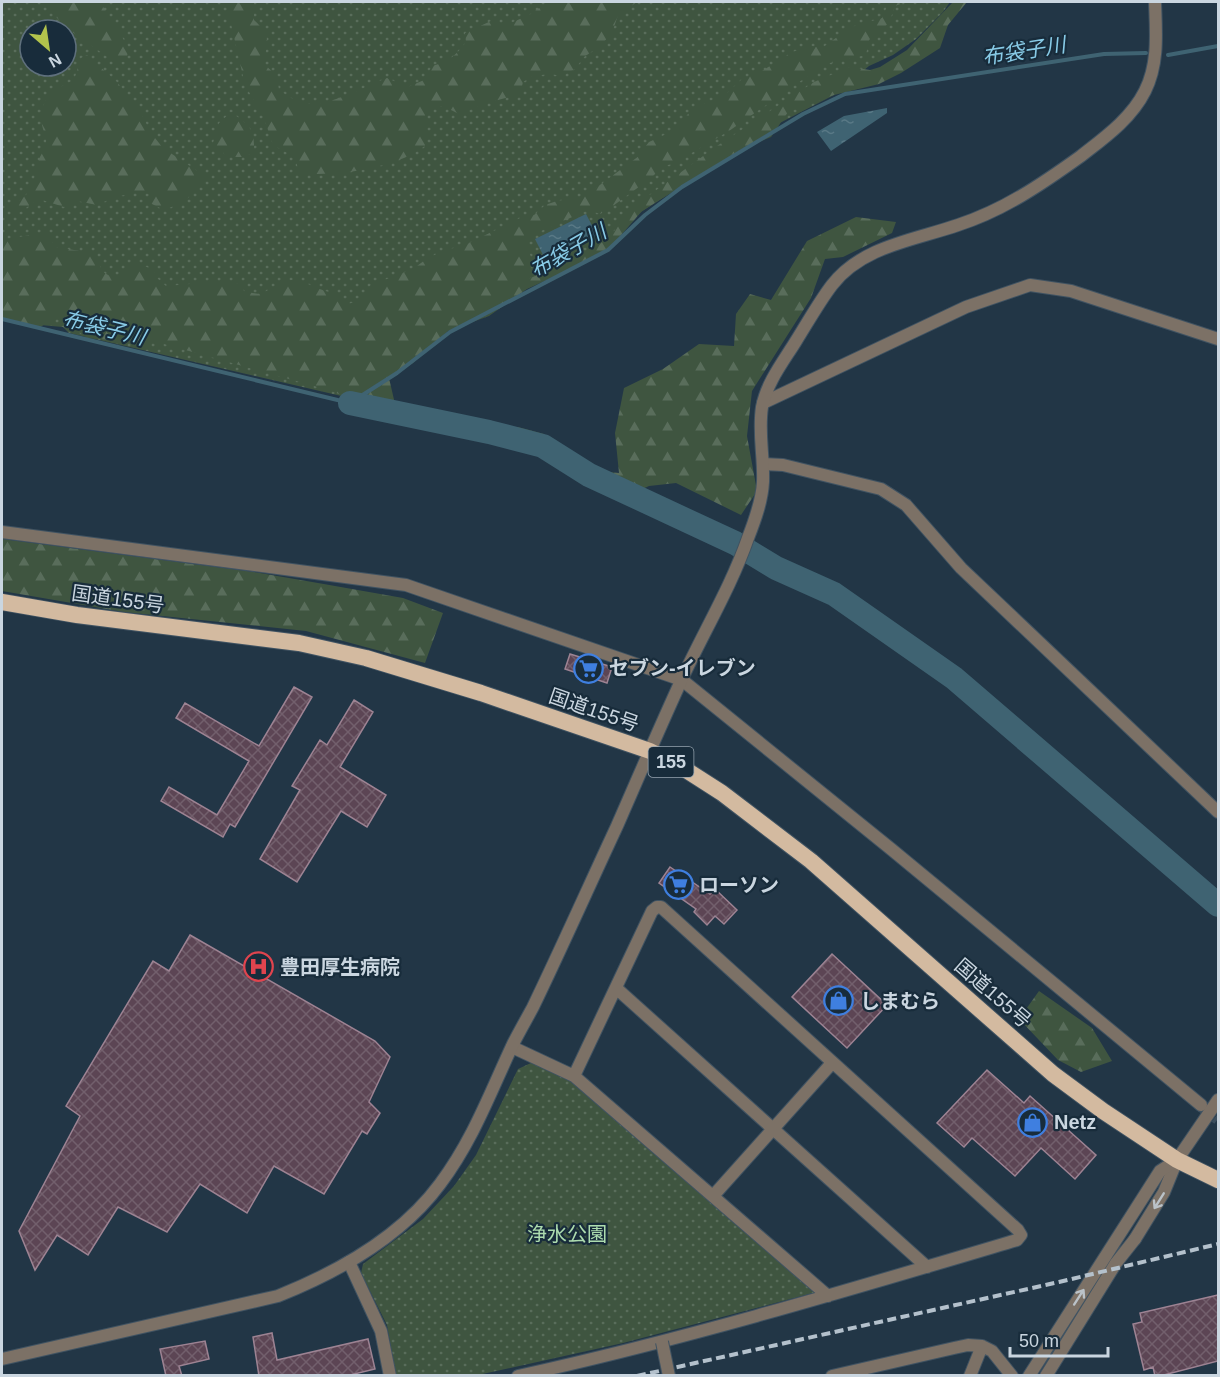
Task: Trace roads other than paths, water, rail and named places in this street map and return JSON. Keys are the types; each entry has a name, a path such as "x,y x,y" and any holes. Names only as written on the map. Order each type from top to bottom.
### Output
{"highway":[{"name":"国道155号","path":"2,602 77,615 299,643 366,658 481,693 650,751 683,768 722,793 812,861 1053,1074 1103,1111 1178,1160 1218,1180"}],"street":[{"path":"2,1359 278,1296 308,1284 349,1262 383,1239 412,1216 439,1186 473,1133 682,680 738,565 759,504 763,484 759,431 763,403 770,384 836,279 856,263 890,246 960,225 1007,205 1043,184 1103,139 1121,122 1136,106 1147,88 1154,65 1157,41 1155,2"},
{"path":"763,403 966,307 1029,285 1071,291 1218,339"},
{"path":"763,465 783,465 881,489 906,505 961,568 1218,812"},
{"path":"2,532 406,585 682,680 891,849 1200,1105"},
{"path":"518,1376 662,1342 828,1296 1017,1240 1021,1235 661,907 652,911 574,1076"},
{"path":"616,988 927,1267"},
{"path":"512,1047 574,1076 828,1296"},
{"path":"713,1196 832,1063"},
{"path":"1046,1376 1116,1263 1135,1239 1164,1192 1178,1160 1218,1100"},
{"path":"1029,1376 1160,1171 1178,1160"},
{"path":"349,1262 381,1330 390,1376"},
{"path":"662,1342 669,1376"},
{"path":"832,1376 968,1345 982,1346 992,1351 1012,1376"},
{"path":"970,1376 982,1346"}],"water":[{"path":"887,108 887,113 831,151 817,132 844,116"},
{"path":"586,214 597,235 546,261 535,239"}],"waterway":[{"name":"布袋子川","path":"1168,55 1218,46"},
{"name":"布袋子川","path":"2,319 350,403 397,373 450,332 608,250 645,215 682,187 803,114 845,94 1104,54 1146,53"},
{"path":"350,403 489,432 543,446 589,475 735,543 776,568 834,594 954,678 1218,905"}],"tunnel":[{"path":"1201,1106 1218,1119"}],"railway":[{"path":"637,1376 1059,1282 1218,1244"}],"place":[{"name":"セブン-イレブン","path":"588,668"},
{"name":"ローソン","path":"678,885"},
{"name":"豊田厚生病院","path":"259,967"},
{"name":"しまむら","path":"839,1001"},
{"name":"Netz","path":"1033,1122"}],"park label":[{"name":"浄水公園","path":"567,1234"}]}
